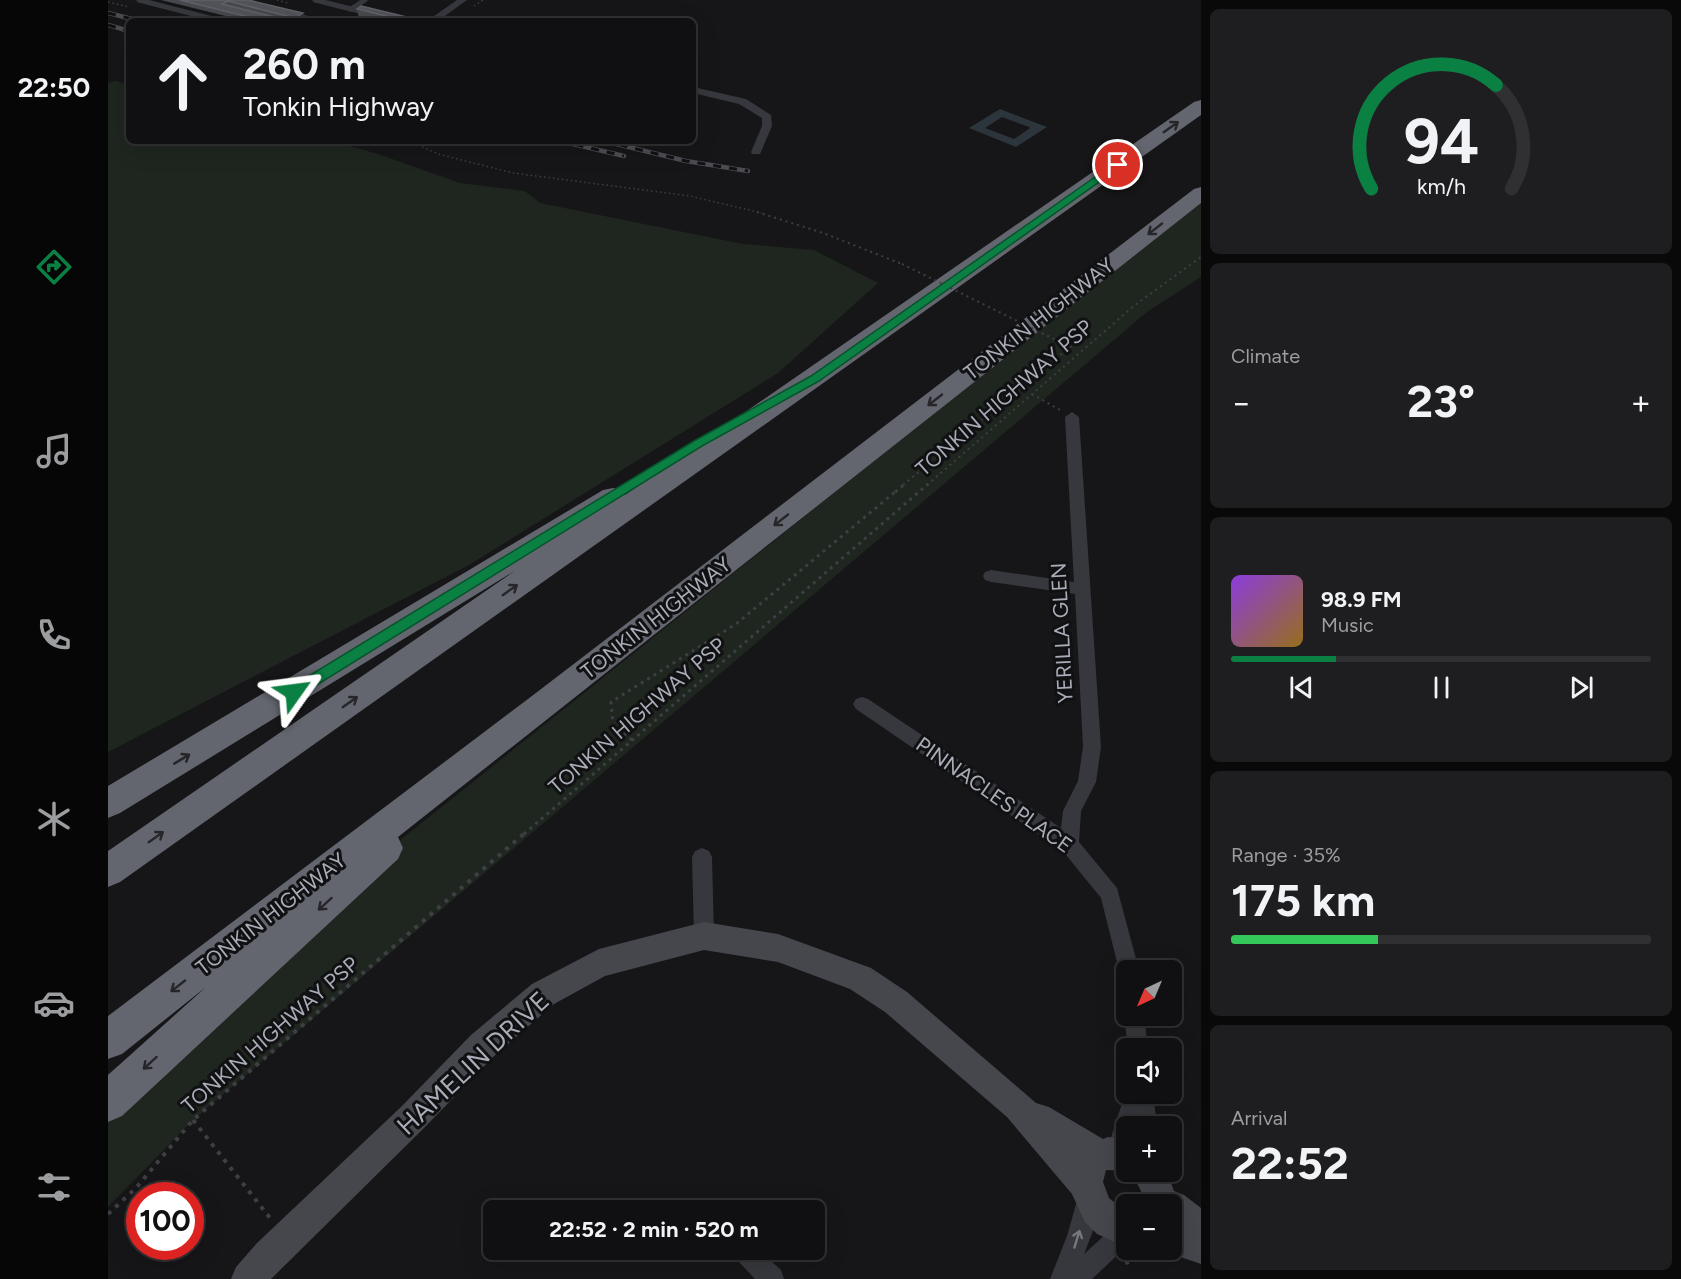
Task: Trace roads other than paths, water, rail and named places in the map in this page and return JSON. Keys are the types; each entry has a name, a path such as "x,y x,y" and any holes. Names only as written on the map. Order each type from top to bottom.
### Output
{"highway":[{"path":"108,871 815,379 1201,106"},
{"name":"TONKIN HIGHWAY","path":"108,1040 1201,193"},
{"path":"108,803 319,677 698,443 815,379"},
{"path":"108,1102 539,708"}],"street":[{"path":"436,18 463,0"},
{"path":"446,18 473,0"},
{"path":"351,9 391,18"},
{"path":"696,91 743,102 761,111 767,117 767,126 756,152"},
{"name":"YERILLA GLEN","path":"1069,844 1072,811 1087,782 1092,747 1072,417"},
{"path":"991,576 1082,589"},
{"name":"PINNACLES PLACE","path":"862,704 1069,844 1110,894 1126,960"},
{"path":"702,857 704,936"},
{"name":"HAMELIN DRIVE","path":"248,1279 280,1244 413,1117 482,1046 543,994 599,963 704,936 778,948 860,978 896,1002 1018,1106 1116,1163"},
{"name":"HAMELIN DRIVE","path":"1018,1106 1087,1191 1104,1220 1116,1226"},
{"path":"1062,1279 1079,1236 1087,1191 1087,1173 1092,1163 1116,1171"},
{"name":"HAMELIN DRIVE","path":"1147,1182 1201,1230"},
{"path":"1074,1279 1116,1240"},
{"path":"1182,1248 1201,1247"},
{"path":"753,1260 772,1279"}],"lane":[{"path":"139,0 203,18"},
{"path":"315,0 351,9 365,0"},
{"path":"291,13 306,18"}],"railway":[{"path":"108,13 128,18"},
{"path":"108,25 126,30"},
{"path":"573,144 624,156"},
{"path":"616,144 686,161 748,171"}]}
